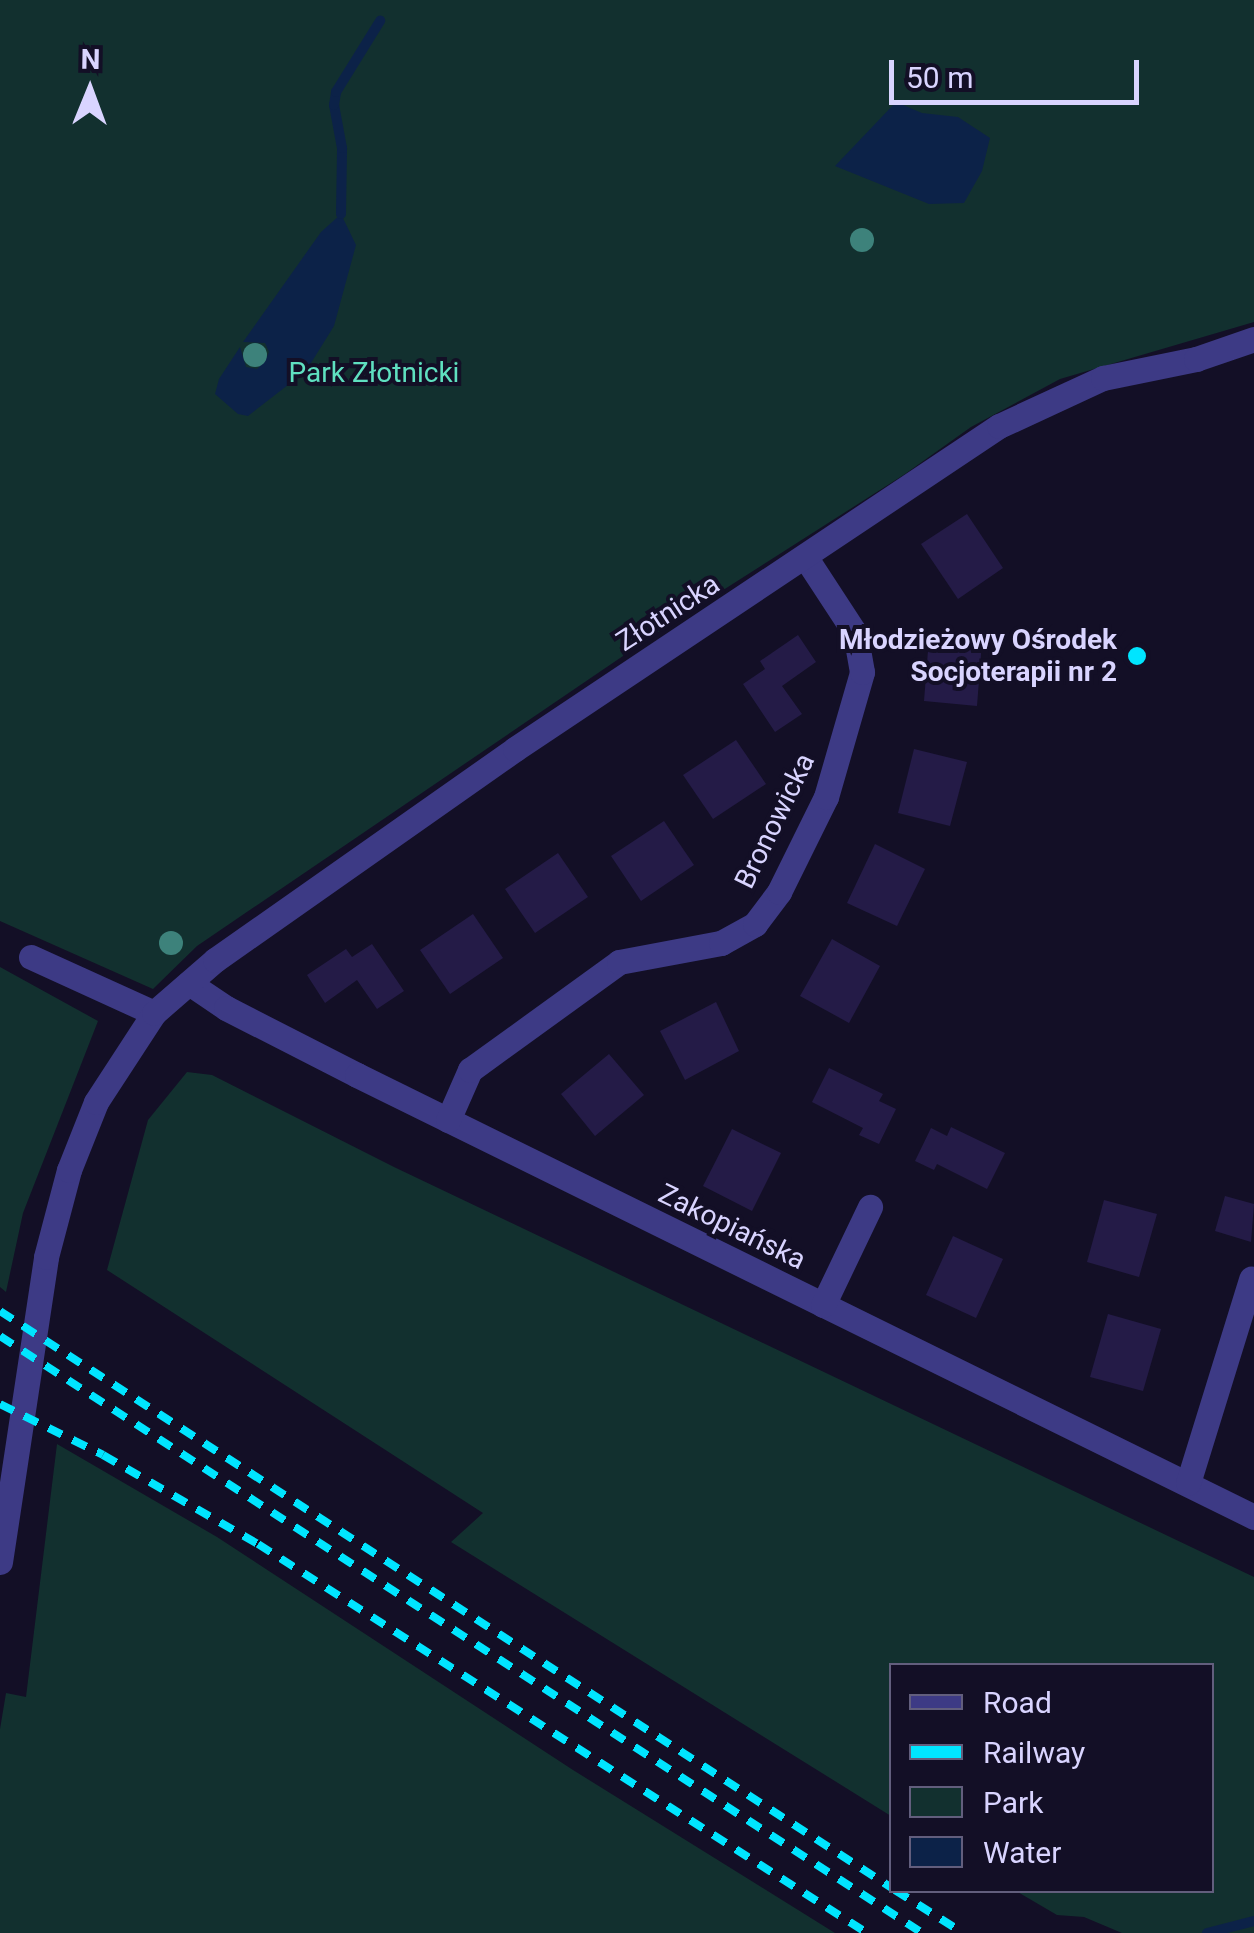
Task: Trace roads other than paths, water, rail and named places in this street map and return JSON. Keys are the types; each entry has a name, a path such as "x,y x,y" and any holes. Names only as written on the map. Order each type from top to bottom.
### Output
{"street":[{"name":"Złotnicka","path":"0,1562 46,1257 69,1170 96,1102 154,1013 188,983 499,760 956,454 1034,409 1103,378 1196,359 1254,339"},
{"name":"Bronowicka","path":"448,1120 470,1070 619,962 721,943 754,924 778,892 826,797 862,672 855,634 806,558"},
{"path":"31,957 154,1013"},
{"name":"Zakopiańska","path":"188,983 226,1008 448,1120 1254,1517"},
{"path":"824,1305 870,1207"},
{"path":"1188,1483 1251,1279"}],"water":[{"path":"896,102 922,113 958,117 990,138 982,171 964,203 929,204 835,166"},
{"path":"341,214 356,245 334,326 306,371 248,416 238,414 215,394 219,379 240,347 246,367 257,369 265,361 269,352 265,343 243,342 321,232"}],"waterway":[{"path":"341,214 342,148 334,105 336,92 380,21"},
{"path":"1207,1933 1254,1921"}],"railway":[{"path":"0,1311 889,1886"},
{"path":"0,1336 922,1933"},
{"path":"0,1404 103,1455 258,1544 867,1933"},
{"path":"900,1893 963,1933"}],"place":[{"name":"Młodzieżowy Ośrodek Socjoterapii nr 2","path":"1137,656"}],"park label":[{"name":"Park Złotnicki","path":"374,373"}]}
